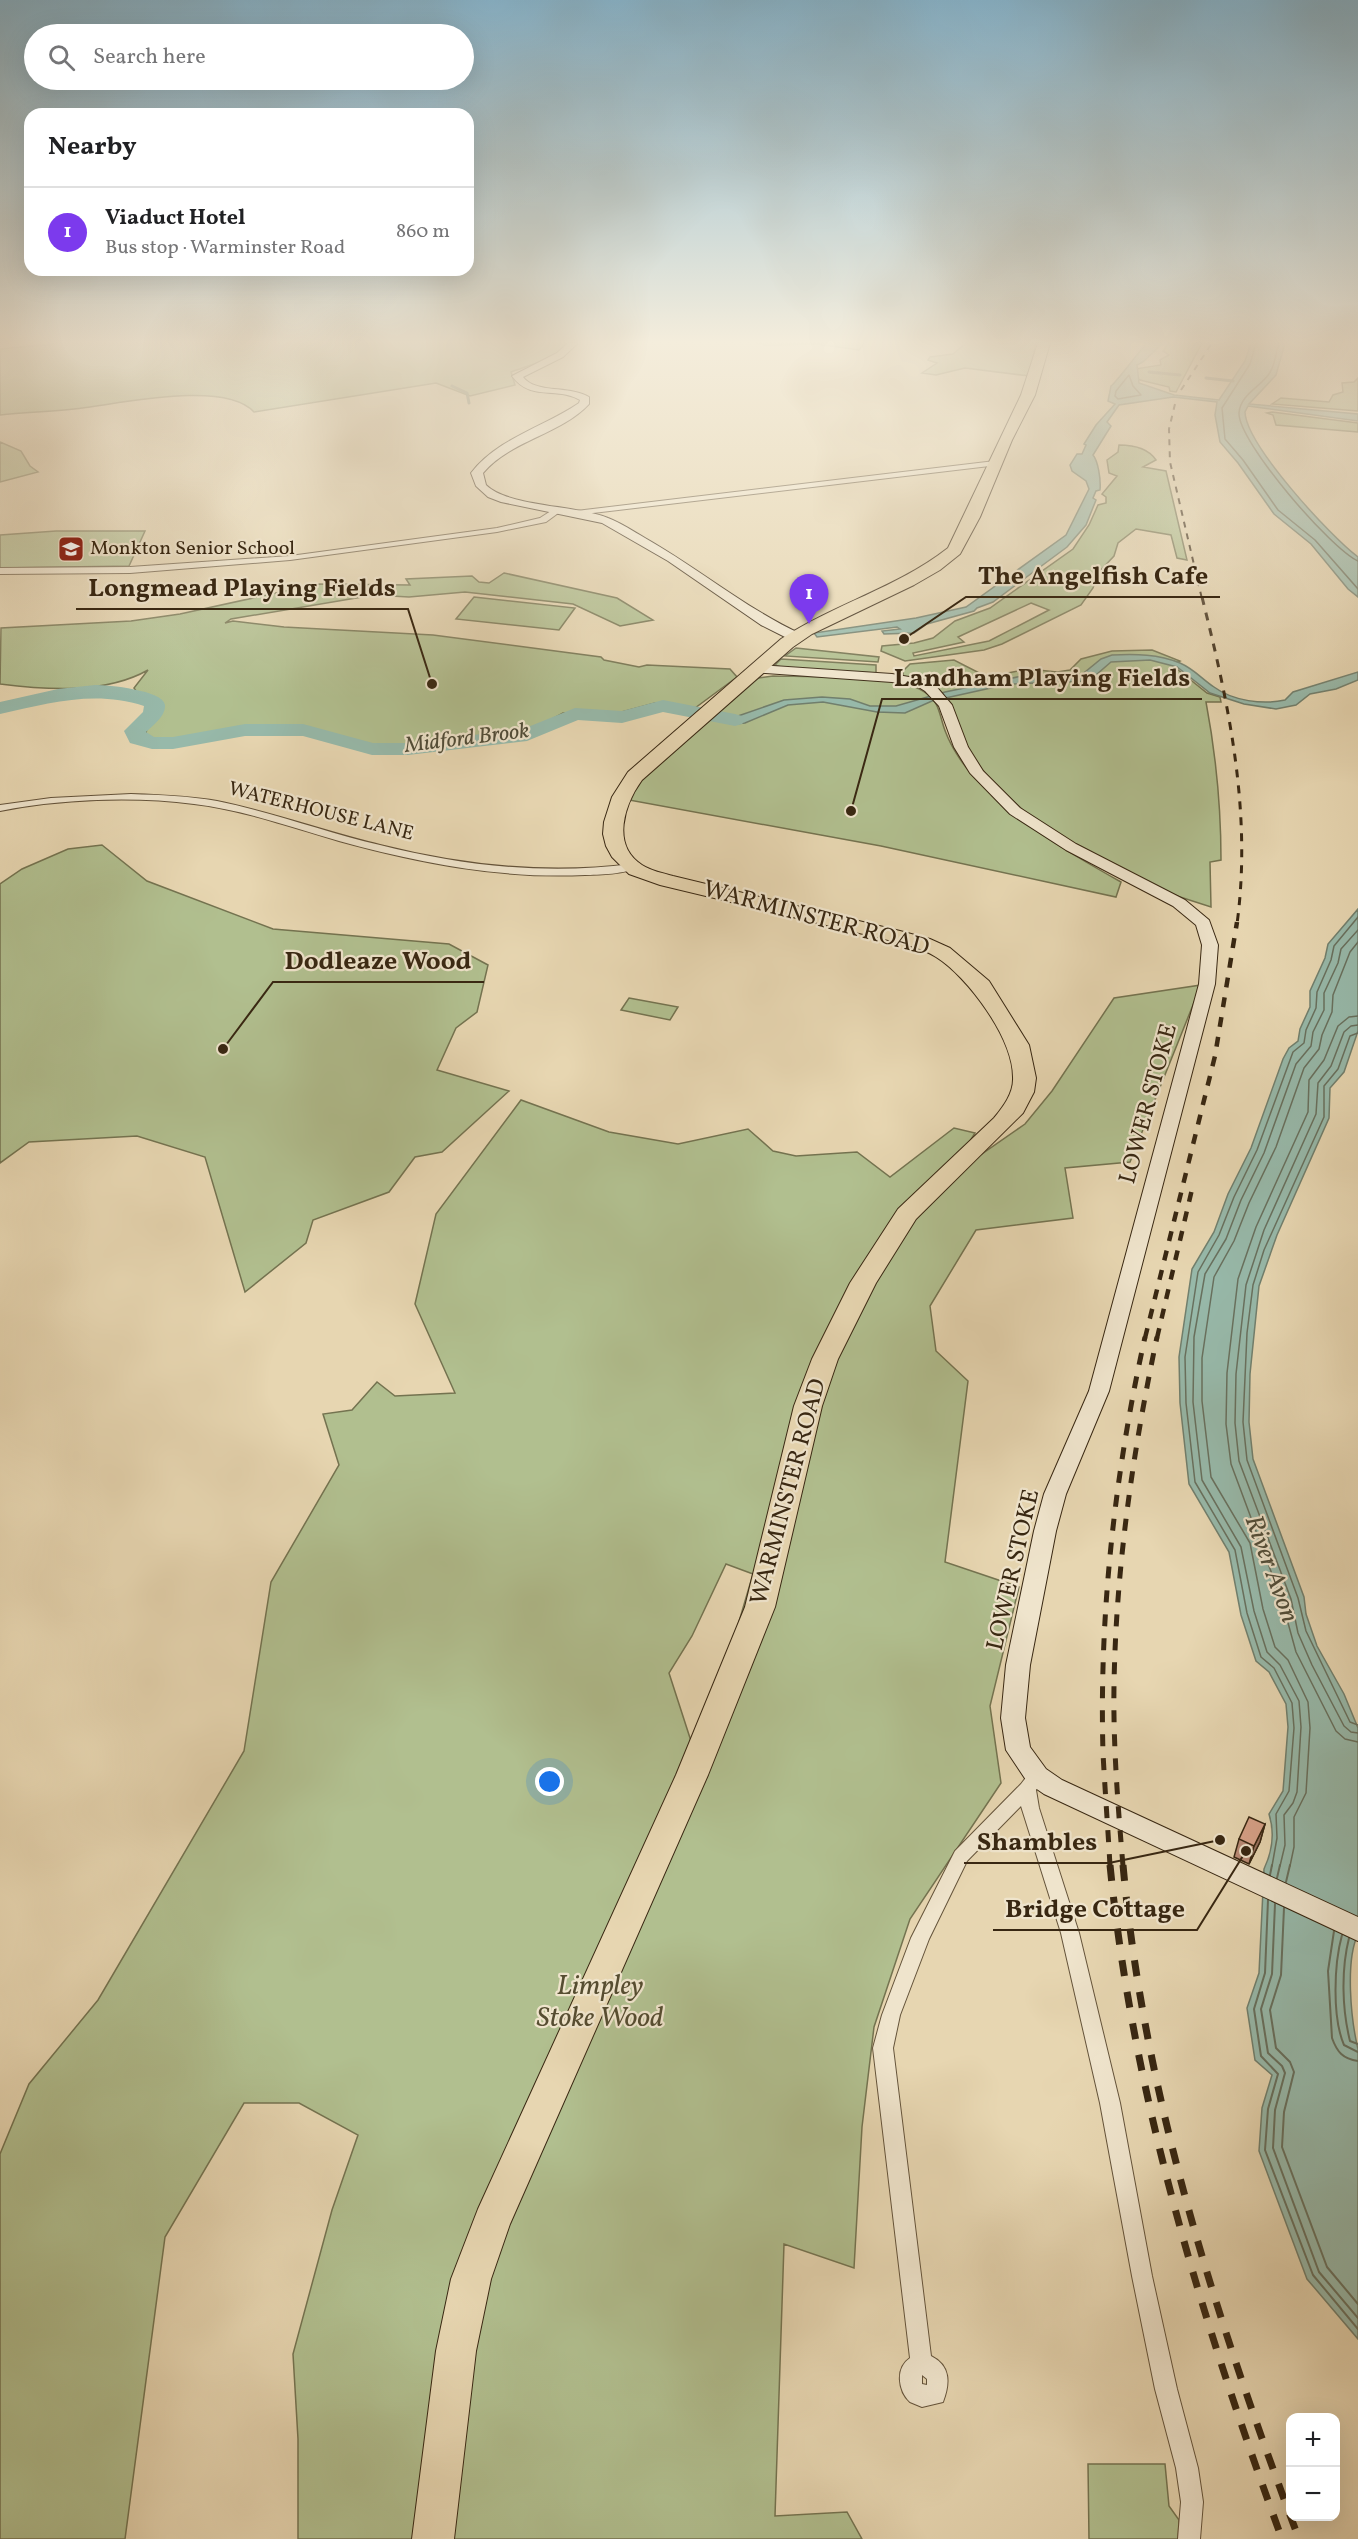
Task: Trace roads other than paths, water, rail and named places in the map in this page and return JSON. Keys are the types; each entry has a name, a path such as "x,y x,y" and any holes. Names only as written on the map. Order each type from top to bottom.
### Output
{"highway":[{"path":"624,858 613,831 613,816 622,793 635,776 796,633 908,582 948,556 963,536 995,463"},
{"name":"WARMINSTER ROAD","path":"433,2539 456,2351 471,2279 492,2222 692,1775 760,1607 807,1406 825,1359 863,1282 907,1214 1015,1108 1025,1078 1018,1045 978,981 943,952 923,943 893,935 667,881 624,858"}],"main road":[{"path":"488,461 477,473 480,486 489,494 501,499 606,521 672,558 765,622 796,633"},
{"name":"LOWER STOKE","path":"758,669 864,676 913,682 938,695 965,756 977,773 1001,797 1046,832 1193,912 1203,923 1210,945 1207,984 1099,1391 1059,1486 1045,1531 1018,1665 1013,1718 1018,1750 1032,1783 1074,1797 1253,1878 1358,1929"}],"street":[{"path":"576,513 995,463"},
{"path":"0,571 141,569 290,558 497,530 543,520 556,511"},
{"name":"WATERHOUSE LANE","path":"0,808 18,804 115,796 163,797 236,808 346,840 475,868 529,873 560,873 624,858"},
{"path":"921,2363 883,2048 891,2015 920,1938 961,1857 1032,1783"},
{"path":"1032,1783 1030,1808 1070,1933 1110,2103 1142,2276 1166,2388 1187,2468 1191,2502 1189,2539"}],"water":[{"path":"1072,461 1096,461 1099,471 1100,490 1096,491 1093,498 1096,500 1086,525 1067,547 993,602 974,611 927,624 914,633 884,634 882,631 900,629 897,627 817,637 814,633 916,618 966,607 1066,535 1089,489 1086,481 1072,471 1070,465"},
{"path":"1237,461 1270,461 1329,531 1358,557 1358,597 1348,589 1311,544 1274,514"},
{"path":"1112,655 1147,655 1172,660 1190,668 1222,692 1248,701 1285,700 1293,692 1358,672 1358,680 1336,689 1310,694 1296,705 1276,709 1244,704 1210,693 1177,667 1150,660 1111,662 1089,681 1009,684 932,701 905,713 877,712 823,702 788,705 745,723 733,724 702,718 707,713 738,716 784,700 822,697 850,699 870,706 896,706 945,692 1027,675 1072,678 1080,676 1101,659"},
{"name":"River Avon","path":"1358,909 1358,1031 1344,1072 1330,1088 1329,1118 1277,1235 1259,1286 1250,1374 1249,1422 1253,1459 1304,1597 1306,1614 1317,1646 1344,1694 1358,1728 1358,1934 1352,1959 1350,1991 1358,2049 1358,2339 1307,2279 1259,2151 1262,2108 1272,2075 1255,2060 1247,2008 1259,1973 1264,1869 1272,1842 1269,1814 1283,1791 1288,1727 1286,1704 1269,1672 1256,1661 1241,1615 1229,1552 1189,1484 1180,1403 1179,1357 1192,1269 1214,1232 1228,1194 1251,1148 1283,1059 1289,1048 1298,1041 1300,1029 1310,1007 1310,991 1325,958 1328,944"}],"waterway":[{"name":"Midford Brook","path":"0,708 77,692 113,692 154,703 151,715 135,731 138,738 152,743 173,743 245,730 303,730 372,749 408,749 527,735 575,714 622,717 663,706 735,720"}],"railway":[{"path":"1170,461 1202,599"},
{"path":"1202,597 1229,718 1240,800 1242,841 1237,924"},
{"path":"1145,1338 1215,1056 1237,922"},
{"path":"1157,1338 1193,1185"},
{"path":"1110,1866 1102,1701 1107,1596 1117,1491 1145,1337"},
{"path":"1123,1866 1114,1730 1115,1641 1122,1553 1133,1466 1157,1337"},
{"path":"1110,1865 1135,2038 1153,2123 1198,2291 1282,2539"},
{"path":"1123,1865 1133,1952 1148,2038 1166,2123 1188,2208 1240,2374 1299,2539"}],"place":[{"name":"Monkton Senior School","path":"71,549"},
{"name":"Viaduct Hotel","path":"809,624"},
{"name":"The Angelfish Cafe","path":"904,639"},
{"name":"Longmead Playing Fields","path":"432,684"},
{"name":"Landham Playing Fields","path":"851,811"},
{"name":"Dodleaze Wood","path":"223,1049"},
{"name":"Shambles","path":"1220,1840"},
{"name":"Bridge Cottage","path":"1246,1851"}],"park label":[{"name":"Limpley Stoke Wood","path":"600,2002"}]}
